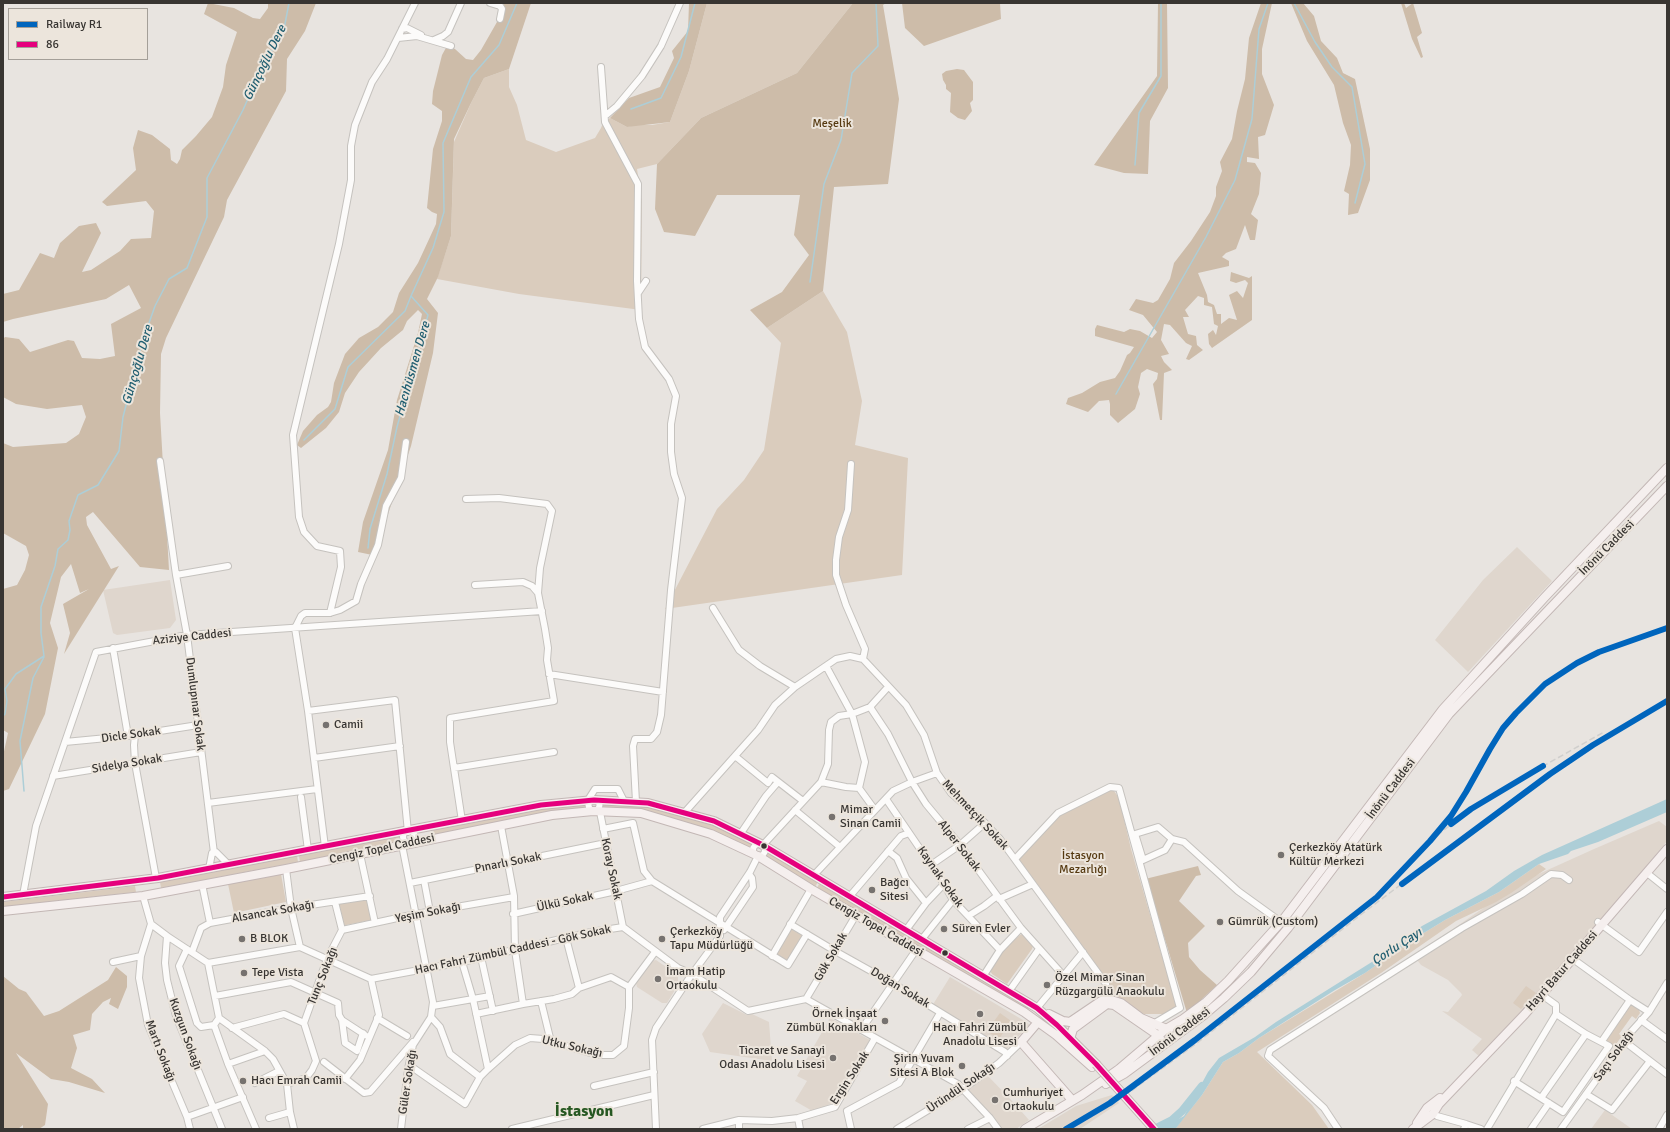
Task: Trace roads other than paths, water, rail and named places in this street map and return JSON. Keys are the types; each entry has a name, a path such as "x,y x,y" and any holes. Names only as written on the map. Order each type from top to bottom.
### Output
{"main road":[{"name":"İnönü Caddesi","path":"1108,1080 1124,1074 1169,1041 1224,998 1251,972 1288,928 1443,709 1544,598 1667,468"},
{"name":"İnönü Caddesi","path":"1166,1029 1183,1019 1206,1002 1240,970 1353,835 1449,714 1593,561 1667,486"},
{"name":"Cengiz Topel Caddesi","path":"3,897 143,881 408,832 541,805 591,800 648,803 714,821 763,844 984,975 1038,1009 1070,1039 1094,1065"},
{"name":"Cengiz Topel Caddesi","path":"3,911 144,895 286,869 552,815 597,811 641,814 711,834 756,855 811,889 1024,1012 1094,1065"},
{"name":"Hayri Batur Caddesi","path":"1413,1129 1495,1047 1573,959 1600,923 1647,873 1667,849"},
{"path":"143,881 149,888 144,895"},
{"path":"1038,1009 1070,1022 1101,1001 1108,999 1121,1003 1141,1018 1166,1029 1171,1032 1172,1036 1169,1041 1163,1042 1159,1036 1114,1005 1107,1004 1072,1029 1070,1039"},
{"path":"1038,1022 1021,1042 1072,1100"},
{"path":"1159,1036 1166,1029"},
{"name":"İnönü Caddesi","path":"1108,1080 1159,1036"},
{"path":"1094,1065 1149,1129"},
{"path":"1094,1065 1154,1129"},
{"path":"1025,1129 1108,1080"}],"street":[{"path":"330,613 341,567 340,551 317,546 304,532 299,517 293,435 339,244 352,180 351,146 356,125 372,82 387,59 415,3"},
{"path":"434,40 448,32 461,3"},
{"path":"490,3 500,6 502,9 500,19"},
{"path":"605,116 617,106 642,76 661,46 680,3"},
{"path":"402,29 408,28 426,38"},
{"path":"402,29 413,36"},
{"path":"398,38 413,36 434,40 451,46"},
{"path":"600,67 605,122 638,184 639,318 645,347 669,379 676,396 671,424 671,452 674,474 682,498 670,590 661,715 657,732 651,739 635,739 633,746 636,802"},
{"path":"638,293 646,281"},
{"path":"325,847 308,711 295,628 301,616 305,613 330,613 340,610 356,601 361,584 378,545 386,506 401,478 406,442"},
{"name":"Dumlupınar Sokak","path":"160,461 176,575 187,635 214,853"},
{"path":"685,812 758,730 775,705 795,687 836,659 850,656 863,659 865,649 846,605 836,575 839,537 848,510 851,464"},
{"path":"462,821 450,742 450,718 554,701 547,660 548,648 538,593 540,568 552,511 547,504 499,498 466,499"},
{"path":"176,575 228,566"},
{"path":"475,585 523,582 532,586 538,593"},
{"path":"713,608 739,650 760,666 795,687"},
{"name":"Aziziye Caddesi","path":"23,895 36,826 96,652 187,635 542,611"},
{"path":"113,648 128,736"},
{"name":"Mehmetçik Sokak","path":"863,659 906,705 924,735 937,773 951,793 986,823 1015,859 1106,984"},
{"path":"826,666 852,714 864,762 859,788 875,810"},
{"path":"549,674 663,692"},
{"path":"720,936 720,917 749,874 756,855 762,855 765,852 763,844 821,782 828,764 829,730 831,722 839,716 852,714 870,707 888,687"},
{"path":"308,711 395,700 408,832 412,832 414,837 411,843"},
{"name":"Alper Sokak","path":"870,707 888,734 912,782 926,804 960,845 1021,928 1063,975"},
{"name":"Dicle Sokak","path":"65,742 128,736 198,725"},
{"path":"135,735 134,745 136,763 156,878"},
{"path":"314,758 400,746"},
{"name":"Sidelya Sokak","path":"53,776 201,752"},
{"path":"454,768 554,752"},
{"path":"735,756 768,783 772,777 803,801"},
{"path":"814,875 893,791 937,773"},
{"path":"741,833 766,796 778,782"},
{"path":"821,782 859,788"},
{"path":"1015,859 1058,813 1110,786 1119,788 1180,1008 1153,1024"},
{"path":"208,803 318,789"},
{"path":"591,800 594,789 618,789 624,802"},
{"path":"301,797 308,850"},
{"name":"Kaynak Sokak","path":"886,799 944,884 953,900 1000,950"},
{"name":"Koray Sokak","path":"591,800 598,801 599,807 597,811 603,829 623,927"},
{"path":"795,810 840,847"},
{"path":"603,829 633,823 644,871 652,881 788,965 807,934"},
{"path":"931,865 960,845 986,823"},
{"path":"501,826 514,897 513,914 515,950 523,1004"},
{"path":"1172,839 1165,850 1143,860 1135,834 1158,827 1172,839 1184,842 1238,892 1281,922"},
{"path":"850,896 901,836 909,833"},
{"name":"Pınarlı Sokak","path":"410,882 606,843"},
{"path":"402,845 427,968"},
{"path":"888,851 897,858 906,878 926,903"},
{"path":"209,869 212,853 216,852 229,865"},
{"path":"360,854 375,923"},
{"path":"286,869 291,908 300,947"},
{"path":"1647,873 1667,889"},
{"path":"656,1129 652,1040 656,1028 753,887 752,878 749,874"},
{"path":"1338,1129 1324,1108 1268,1056 1270,1050 1462,928 1522,894 1551,874 1562,874 1569,880"},
{"path":"424,880 430,912"},
{"path":"616,891 652,881"},
{"path":"202,884 210,923 201,928 180,966 197,1023 201,1027 214,1025 219,1018"},
{"path":"906,930 926,903 944,884"},
{"path":"968,916 998,897 1033,884"},
{"path":"772,956 811,889"},
{"name":"Ülkü Sokak","path":"513,914 616,891"},
{"path":"144,895 151,924 208,963 219,1018 274,1059 287,1084 290,1112 294,1129"},
{"name":"Alsancak Sokağı","path":"210,923 291,908 370,896"},
{"name":"Yeşim Sokağı","path":"342,930 416,914 514,897"},
{"path":"922,939 953,900"},
{"path":"335,902 342,930"},
{"path":"1600,923 1640,952 1667,912"},
{"name":"Gök Sokak","path":"806,999 856,915"},
{"name":"Martı Sokağı","path":"151,924 142,956 139,978 148,1025 187,1117 190,1129"},
{"name":"Doğan Sokak","path":"790,924 894,984 1005,1052 1007,1056"},
{"name":"Hacı Fahri Zümbül Caddesi - Gök Sokak","path":"371,979 462,962 566,938 623,927 678,968 692,974 748,1010 806,999"},
{"path":"984,975 1000,950 1021,928"},
{"name":"Tunç Sokağı","path":"304,1022 327,959 342,930"},
{"name":"Kuzgun Sokağı","path":"167,936 165,963 167,980 176,1016 222,1129"},
{"path":"566,938 579,988"},
{"path":"208,963 300,947 371,979 379,1015 360,1060 345,1079"},
{"path":"1012,987 1039,949"},
{"path":"861,1030 916,950"},
{"path":"476,1014 572,994 579,988 611,977 629,987 655,952"},
{"path":"1038,1009 1063,975 1083,952"},
{"path":"113,962 142,956"},
{"path":"482,957 493,1011"},
{"path":"1573,959 1649,1012"},
{"path":"462,962 473,999 488,1068"},
{"name":"Güler Sokağı","path":"401,1129 415,1040 430,1017 433,1006 427,968"},
{"path":"215,996 291,982 338,1003 345,1043 356,1051 363,1033"},
{"name":"Saçı Sokağı","path":"1561,1129 1624,1042 1649,1012 1667,983"},
{"name":"Utku Sokağı","path":"410,1065 465,1104 480,1077 488,1068 515,1045 530,1038 543,1039 597,1056 613,1055 624,1046 629,1008 629,987"},
{"path":"1486,1129 1556,1014 1556,1005 1542,995"},
{"path":"433,1006 490,996"},
{"path":"806,999 958,1084 990,1118 998,1129"},
{"path":"1602,1041 1630,1000"},
{"path":"541,1001 551,1042"},
{"path":"835,1107 847,1111 899,1083 940,1013"},
{"path":"232,1028 284,1014 304,1022 316,1061 306,1078 287,1084"},
{"path":"1556,1014 1586,1034 1609,1046 1563,1112"},
{"path":"430,1017 440,1027 450,1054 480,1077"},
{"path":"377,1018 407,1036"},
{"path":"342,1020 370,1038"},
{"path":"1641,1020 1667,1039"},
{"path":"214,1025 228,1064 256,1129"},
{"path":"1541,1098 1586,1034"},
{"name":"Ergin Sokak","path":"703,1129 739,1120 772,1121 798,1118 835,1107 875,1038"},
{"path":"324,1062 364,1093 370,1092 415,1040"},
{"name":"Üründül Sokağı","path":"898,1129 963,1090 1007,1056 1021,1042"},
{"path":"1624,1042 1667,1074"},
{"path":"228,1064 265,1051"},
{"path":"1586,1094 1612,1110 1650,1061"},
{"path":"255,1083 279,1071"},
{"path":"594,1086 654,1072"},
{"path":"1514,1082 1570,1116"},
{"path":"512,1129 524,1128 654,1095"},
{"path":"187,1117 243,1097"},
{"path":"1531,1129 1549,1103"},
{"path":"847,1111 851,1129"},
{"path":"269,1118 290,1112"},
{"path":"1431,1112 1465,1127 1481,1129"},
{"path":"798,1118 800,1129"},
{"path":"968,1129 990,1118"},
{"path":"1659,1129 1666,1118"},
{"path":"739,1120 739,1129"},
{"path":"909,1122 913,1129"}],"water":[{"path":"1667,799 1667,812 1598,842 1539,864 1499,892 1445,920 1414,939 1365,973 1259,1038 1239,1053 1223,1062 1202,1095 1175,1129 1160,1129 1184,1116 1208,1072 1219,1058 1255,1037 1276,1022 1383,955 1422,926 1486,891 1514,871 1542,855"}],"waterway":[{"name":"Günçoğlu Dere","path":"3,716 5,714 7,701 5,689 16,674 44,656 41,633 41,607 55,566 58,549 68,540 70,530 69,521 78,495 98,485 119,451 123,417 143,340 155,306 169,279 187,268 207,217 207,178 243,110 258,76 284,29 289,3"},
{"name":"Hacıhüsmen Dere","path":"368,548 370,529 387,474 397,427 428,315 411,296 433,248 444,212 443,143 471,77 499,45 517,3"},
{"path":"631,109 661,98 681,57 695,3"},
{"path":"810,282 824,184 841,140 852,73 878,46 876,3"},
{"path":"1135,165 1139,113 1161,76 1161,3"},
{"path":"1116,394 1206,237 1235,180 1252,119 1259,29 1268,3"},
{"path":"1294,3 1315,42 1332,67 1352,87 1365,164 1355,203"},
{"path":"304,440 335,409 348,367 405,311 411,296"},
{"path":"24,791 20,741 33,678 44,657"},
{"name":"Çorlu Çayı","path":"1154,1129 1172,1120 1182,1111 1202,1086"}],"railway":[{"path":"1071,1129 1112,1105 1197,1043 1363,913 1516,798 1593,745 1667,701"},
{"path":"1430,841 1471,809 1604,732"}],"rail line":[{"name":"R1","path":"1066,1129 1110,1103 1195,1040 1377,897 1430,841 1451,816 1503,728 1545,684 1577,663 1599,652 1667,628"},
{"name":"R1","path":"1402,884 1550,774 1593,745 1667,701"},
{"name":"R1","path":"1451,824 1471,809 1543,766"}],"place":[{"name":"Camii","path":"326,725"},
{"name":"Mimar Sinan Camii","path":"832,817"},
{"name":"Çerkezköy Atatürk Kültür Merkezi","path":"1281,855"},
{"name":"Bağcı Sitesi","path":"872,890"},
{"name":"Gümrük (Custom)","path":"1220,922"},
{"name":"Süren Evler","path":"944,929"},
{"name":"B BLOK","path":"242,939"},
{"name":"Çerkezköy Tapu Müdürlüğü","path":"662,939"},
{"name":"Tepe Vista","path":"244,973"},
{"name":"İmam Hatip Ortaokulu","path":"658,979"},
{"name":"Özel Mimar Sinan Rüzgargülü Anaokulu","path":"1047,985"},
{"name":"Hacı Fahri Zümbül Anadolu Lisesi","path":"980,1014"},
{"name":"Örnek İnşaat Zümbül Konakları","path":"885,1021"},
{"name":"Ticaret ve Sanayi Odası Anadolu Lisesi","path":"833,1058"},
{"name":"Şirin Yuvam Sitesi A Blok","path":"962,1066"},
{"name":"Hacı Emrah Camii","path":"243,1081"},
{"name":"Cumhuriyet Ortaokulu","path":"995,1100"}],"district":[{"name":"İstasyon","path":"584,1112"}],"park label":[{"name":"Meşelik","path":"832,124"},
{"name":"İstasyon Mezarlığı","path":"1083,863"}]}
